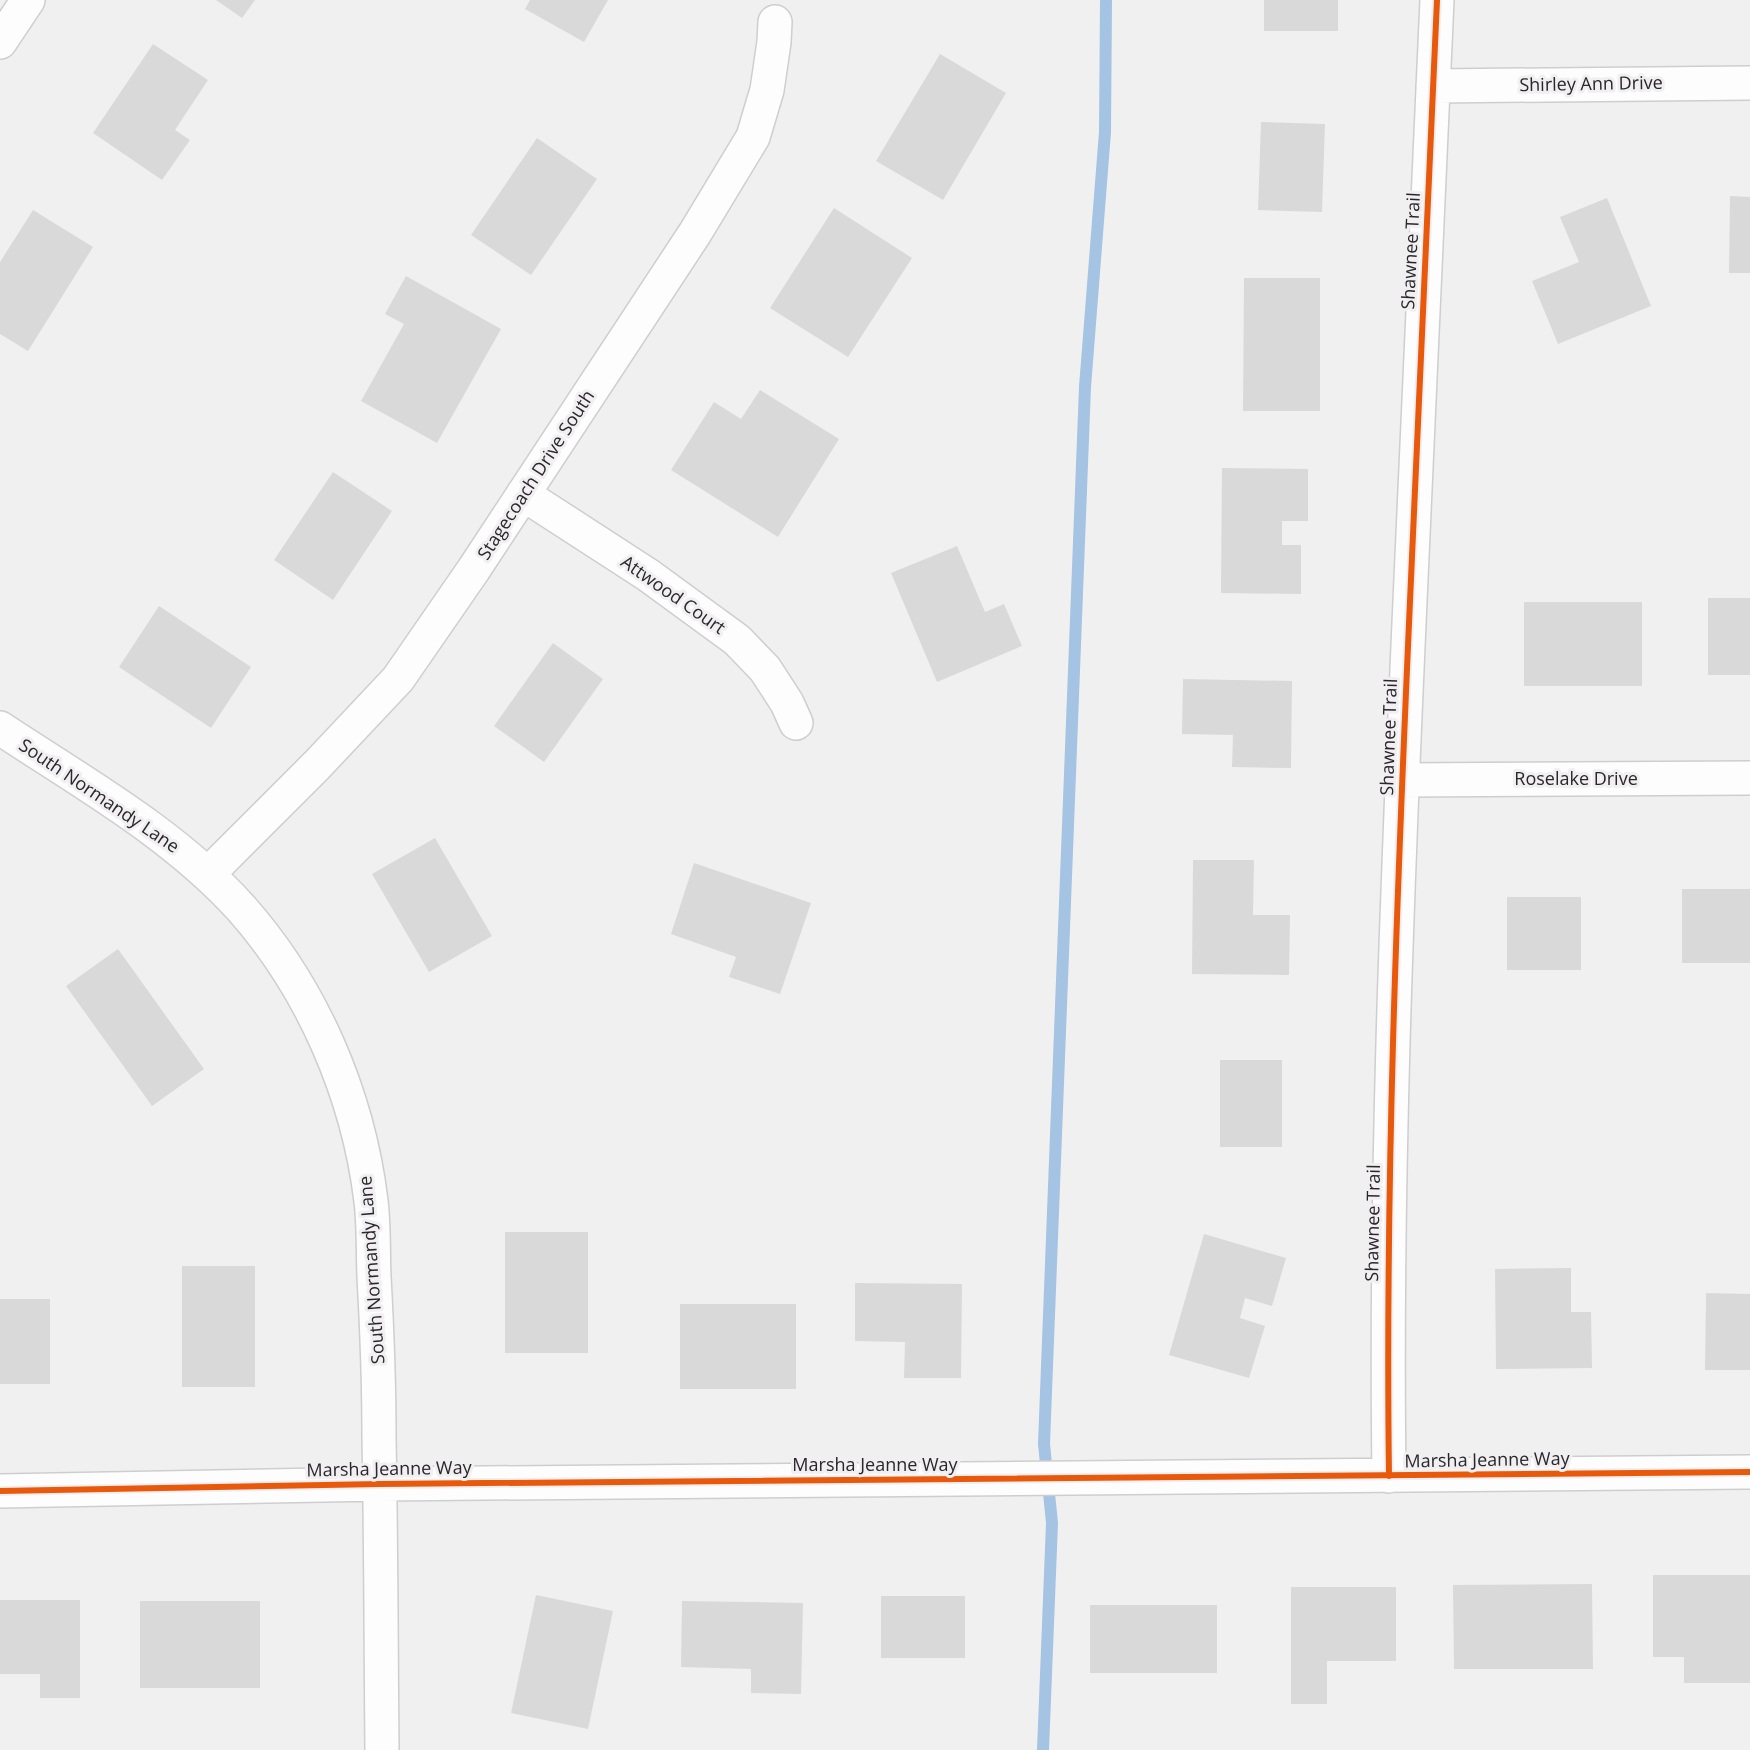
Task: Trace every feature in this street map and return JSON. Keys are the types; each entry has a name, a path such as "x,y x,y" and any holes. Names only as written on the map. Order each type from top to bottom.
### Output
{"street":[{"path":"0,42 28,0"},
{"name":"Shawnee Trail","path":"1389,1476 1387,1334 1390,1138 1402,780 1437,0"},
{"name":"Stagecoach Drive South","path":"208,874 317,765 398,679 474,569 695,233 753,137 767,90 774,42 774,22"},
{"name":"Shirley Ann Drive","path":"1433,86 1750,83"},
{"name":"Attwood Court","path":"523,494 648,575 737,640 765,669 787,703 796,723"},
{"name":"South Normandy Lane","path":"0,728 163,836 208,874 242,909 282,961 315,1017 341,1076 360,1138 371,1202 379,1371 382,1750"},
{"name":"Roselake Drive","path":"1402,780 1750,778"},
{"name":"Marsha Jeanne Way","path":"0,1491 380,1484 1750,1472"}],"building":[{"path":"216,0 255,0 242,18"},
{"path":"530,0 608,0 584,42 525,9"},
{"path":"1264,0 1338,0 1338,31 1264,31"},
{"path":"153,44 208,80 175,130 190,140 162,180 93,133"},
{"path":"940,54 1006,93 943,200 876,161"},
{"path":"1261,122 1325,124 1322,212 1258,210"},
{"path":"537,138 597,179 531,275 471,235"},
{"path":"1730,196 1750,197 1750,273 1729,273"},
{"path":"1607,198 1651,306 1558,344 1532,281 1579,262 1560,217"},
{"path":"834,208 912,258 848,357 770,308"},
{"path":"33,210 93,247 28,351 0,334 0,262"},
{"path":"406,276 501,329 437,443 361,401 404,324 385,314"},
{"path":"1244,278 1320,278 1320,411 1243,411"},
{"path":"760,390 839,439 778,537 671,470 714,402 741,419"},
{"path":"1222,468 1308,469 1308,521 1282,521 1282,545 1301,545 1301,594 1221,593"},
{"path":"333,472 392,511 333,600 274,560"},
{"path":"957,546 985,612 1004,604 1022,646 937,682 891,573"},
{"path":"1708,598 1750,598 1750,675 1708,675"},
{"path":"1524,602 1642,602 1642,686 1524,686"},
{"path":"159,606 251,667 211,728 119,667"},
{"path":"553,643 603,679 544,762 494,726"},
{"path":"1183,679 1292,681 1291,768 1232,767 1233,735 1182,734"},
{"path":"435,838 492,936 429,972 372,874"},
{"path":"1193,860 1254,860 1253,915 1290,915 1289,975 1192,974"},
{"path":"694,863 811,903 780,994 729,977 736,957 671,934"},
{"path":"1682,889 1750,889 1750,963 1682,963"},
{"path":"1507,897 1581,897 1581,970 1507,970"},
{"path":"118,949 204,1069 152,1106 66,986"},
{"path":"1220,1060 1282,1060 1282,1147 1220,1147"},
{"path":"505,1232 588,1232 588,1353 505,1353"},
{"path":"1204,1234 1286,1258 1272,1306 1245,1298 1240,1318 1265,1326 1249,1378 1169,1355"},
{"path":"182,1266 255,1266 255,1387 182,1387"},
{"path":"1571,1268 1571,1312 1591,1312 1592,1368 1496,1369 1495,1269"},
{"path":"855,1283 962,1284 961,1378 904,1378 905,1342 855,1341"},
{"path":"1706,1293 1750,1294 1750,1370 1705,1370"},
{"path":"0,1299 50,1299 50,1384 0,1384"},
{"path":"680,1304 796,1304 796,1389 680,1389"},
{"path":"1653,1575 1750,1575 1750,1683 1684,1683 1684,1657 1653,1657"},
{"path":"1592,1584 1593,1669 1454,1669 1453,1585"},
{"path":"1291,1587 1396,1587 1396,1661 1327,1661 1327,1704 1291,1704"},
{"path":"536,1595 613,1611 588,1729 511,1713"},
{"path":"881,1596 965,1596 965,1658 881,1658"},
{"path":"0,1600 80,1600 80,1698 40,1698 40,1674 0,1674"},
{"path":"140,1601 260,1601 260,1688 140,1688"},
{"path":"682,1601 803,1603 801,1694 751,1693 751,1669 681,1667"},
{"path":"1090,1605 1217,1605 1217,1673 1090,1673"}],"waterway":[{"path":"1043,1750 1052,1523 1044,1444 1085,387 1105,132 1106,0"}],"cycle path":[{"path":"1389,1476 1390,1148 1397,929 1437,0"},
{"path":"0,1491 380,1484 1750,1472"}]}
